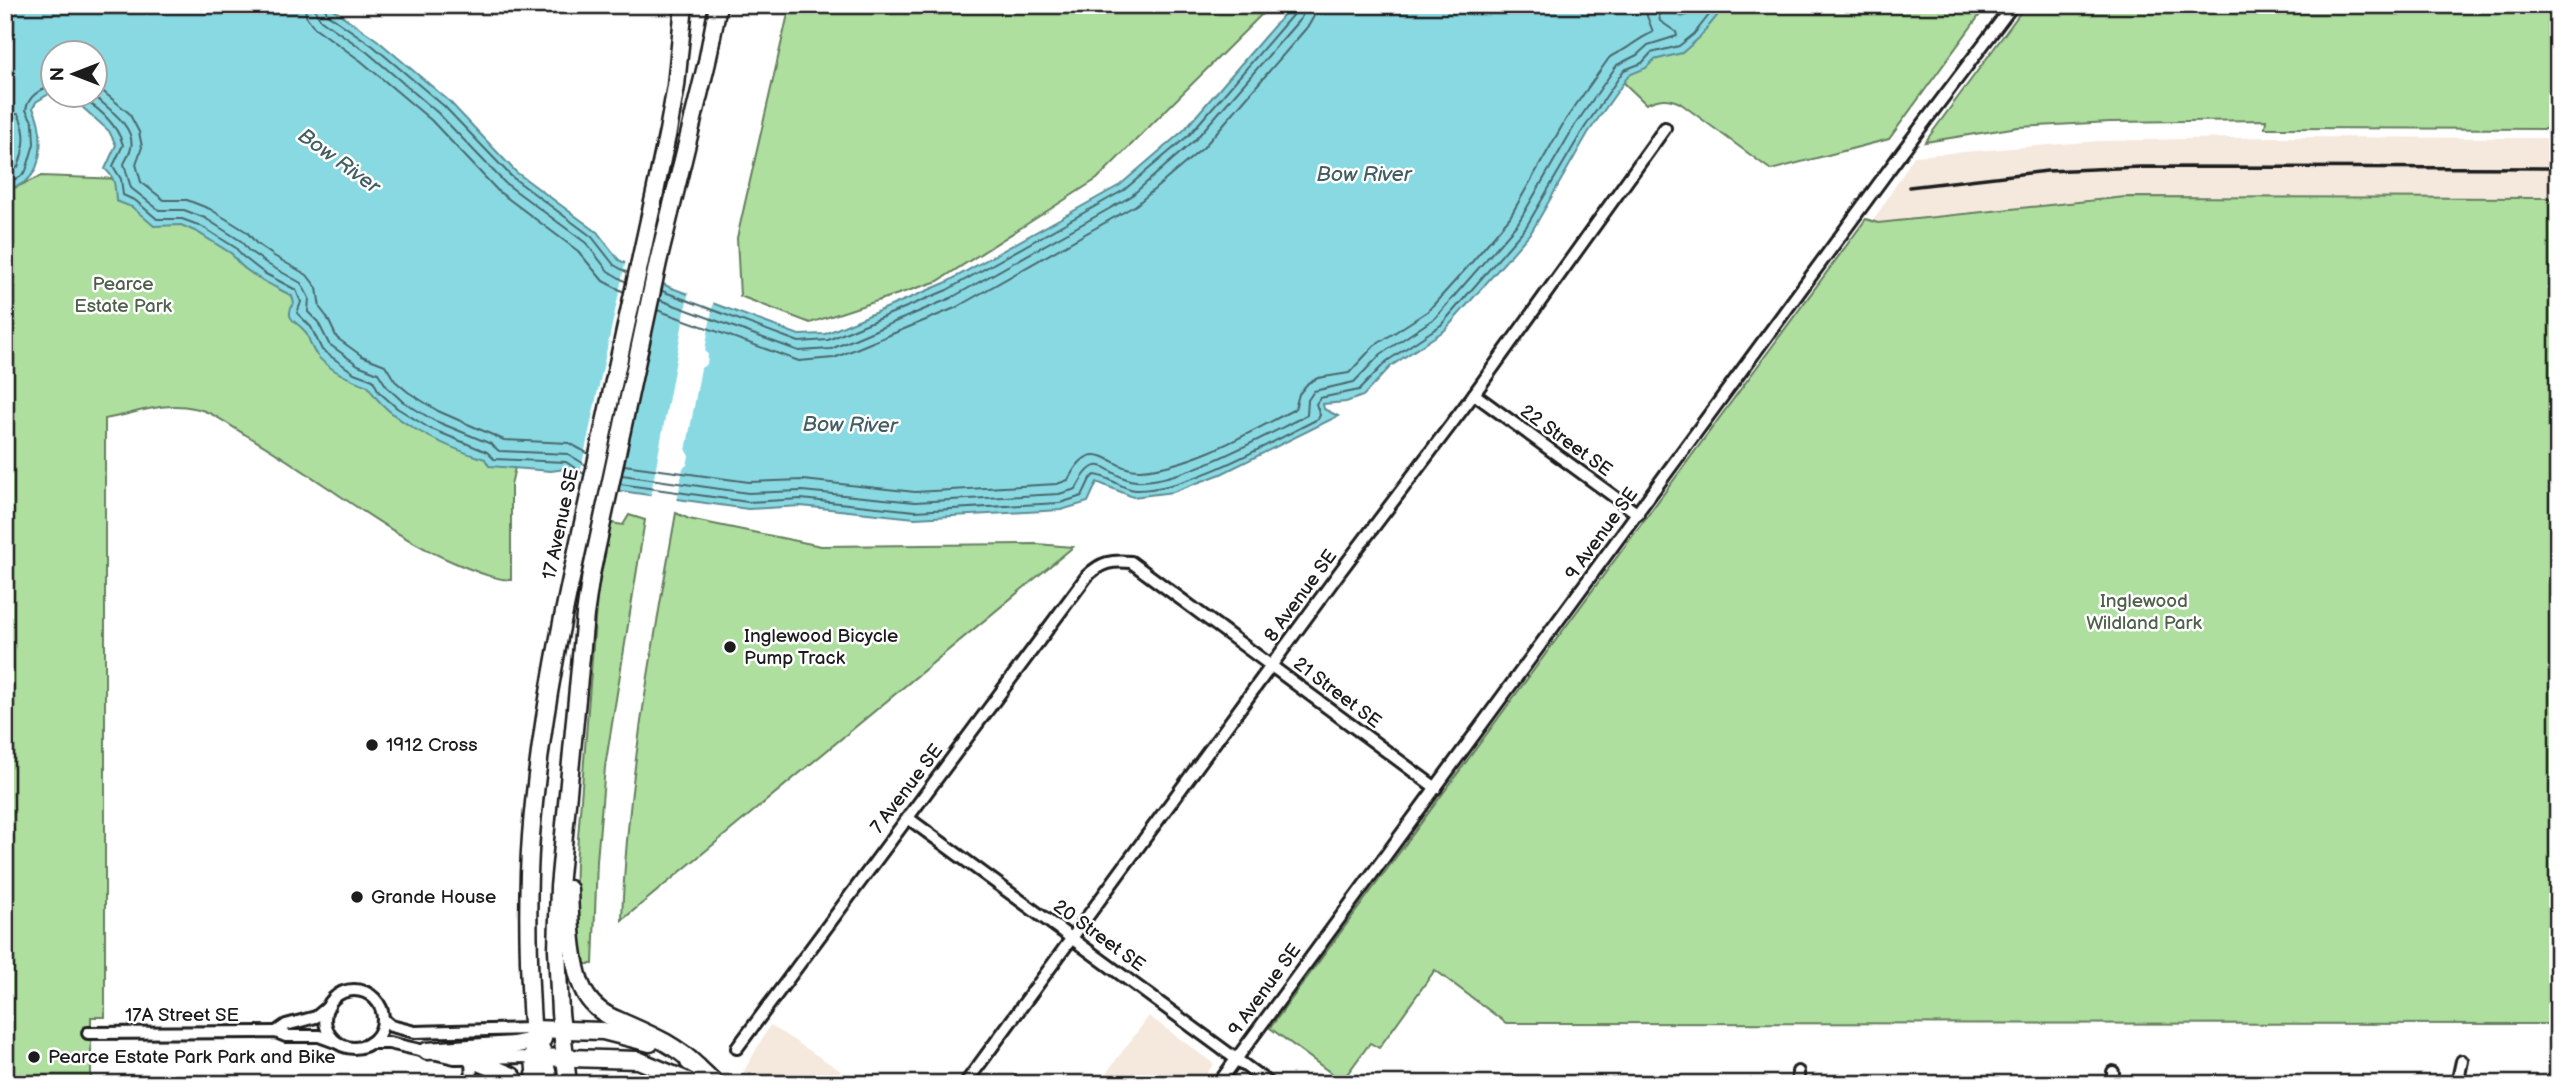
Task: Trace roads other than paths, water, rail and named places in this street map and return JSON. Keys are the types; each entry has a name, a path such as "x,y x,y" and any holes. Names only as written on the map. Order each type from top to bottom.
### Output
{"main road":[{"name":"17 Avenue SE","path":"536,1045 529,887 544,720 561,623 668,131 676,86 684,5"},
{"name":"17 Avenue SE","path":"568,1084 561,1030 557,949 559,900 582,640 591,574 658,262 707,62 718,5"},
{"path":"566,810 571,935 579,978 586,995 612,1017 671,1044 716,1084"},
{"path":"536,1045 561,1030 603,1031 654,1045 698,1067"},
{"path":"536,1045 536,1084"},
{"path":"536,1045 550,1084"},
{"path":"427,1051 536,1045 565,1058 638,1060 695,1084"},
{"path":"471,1059 512,1076 519,1084"}],"street":[{"name":"9 Avenue SE","path":"1219,1084 1902,152 2013,5"},
{"name":"8 Avenue SE","path":"965,1084 1474,394 1665,128"},
{"name":"22 Street SE","path":"1474,394 1638,514"},
{"name":"21 Street SE","path":"1113,560 1131,562 1436,788"},
{"name":"7 Avenue SE","path":"737,1048 1087,576 1097,566 1113,560"},
{"name":"20 Street SE","path":"908,818 1270,1084"},
{"path":"370,1043 381,1030 383,1019 378,1004 360,991 345,992 337,996 329,1006 325,1020 329,1033 338,1043 350,1048 370,1043 389,1043 471,1059 536,1045"},
{"name":"17A Street SE","path":"276,1032 286,1025 316,1017 329,1006"},
{"path":"383,1019 391,1026 415,1032 536,1045"},
{"name":"17A Street SE","path":"88,1033 276,1032 286,1036 319,1036 338,1043"},
{"path":"471,1059 472,1084"},
{"path":"2457,1084 2462,1061"},
{"path":"2113,1072 2113,1084"}],"water":[{"name":"Bow River","path":"5,5 327,5 377,40 449,101 516,172 597,232 619,260 669,287 799,335 825,334 945,283 1120,185 1184,130 1292,5 1673,5 1673,12 1682,17 1692,13 1697,5 1726,5 1699,38 1682,53 1654,60 1646,68 1629,75 1588,133 1532,231 1445,330 1391,366 1363,396 1346,402 1323,404 1324,409 1338,416 1221,474 1173,492 1133,497 1097,482 1088,502 1061,510 915,518 801,506 748,509 621,491 575,479 565,469 551,471 489,466 485,459 419,432 389,411 368,386 340,374 321,360 306,333 291,317 294,303 292,296 250,273 232,254 197,232 181,225 154,226 132,207 116,201 113,180 105,169 116,145 109,131 83,108 108,108 108,38 38,38 38,101 33,108 39,125 39,157 37,166 26,181 5,191 5,101 10,93 5,63"}],"railway":[{"path":"1909,187 2047,171 2140,167 2558,168"}],"place":[{"name":"Inglewood Bicycle Pump Track","path":"730,647"},
{"name":"1912 Cross","path":"372,745"},
{"name":"Grande House","path":"357,897"},
{"name":"Pearce Estate Park Park and Bike","path":"34,1057"}],"park label":[{"name":"Pearce Estate Park","path":"123,295"},
{"name":"Inglewood Wildland Park","path":"2144,612"}]}
